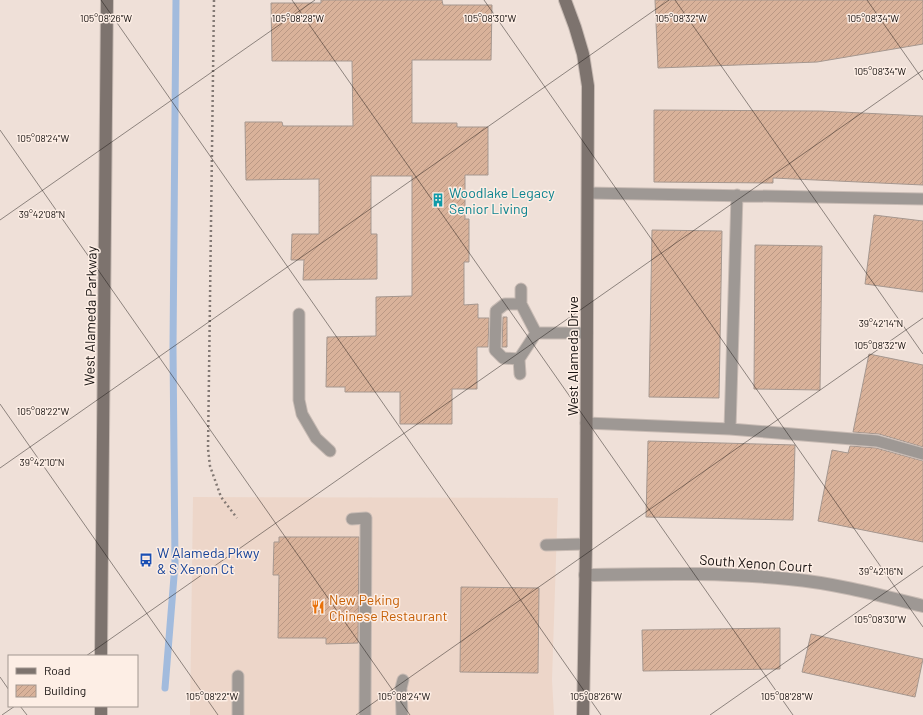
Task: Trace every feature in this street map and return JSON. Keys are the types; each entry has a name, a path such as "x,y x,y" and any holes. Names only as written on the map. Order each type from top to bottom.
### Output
{"street":[{"name":"West Alameda Parkway","path":"101,655 107,0"},
{"name":"West Alameda Drive","path":"565,0 583,54 588,86 586,544 583,715"},
{"name":"South Xenon Court","path":"585,575 684,573 746,575 790,579 838,586 923,606"}],"lane":[{"path":"588,193 923,199"},
{"path":"730,429 737,195"},
{"path":"522,289 521,304 536,333"},
{"path":"519,359 504,358 495,350 496,311 505,304 521,304"},
{"path":"299,314 299,400 302,414 316,438 330,451"},
{"path":"536,333 587,333"},
{"path":"520,374 519,359 536,333"},
{"path":"586,423 730,429 877,441 923,454"},
{"path":"352,519 366,518 365,715"},
{"path":"546,545 586,544"},
{"path":"238,676 238,715"},
{"path":"402,715 401,688 403,680"}],"path":[{"path":"214,0 208,450 210,466 221,497 237,518"}],"shaded area":[{"path":"193,497 558,498 552,680 554,715 190,715"}],"building":[{"name":"Woodlake Legacy Senior Living","path":"321,0 442,0 443,5 492,5 491,60 412,60 412,123 457,123 457,127 488,127 488,175 465,175 465,219 469,219 469,262 464,262 464,305 478,304 478,318 489,318 488,347 477,347 477,389 452,389 452,424 400,424 400,392 345,392 345,387 326,387 327,337 376,336 376,297 412,296 412,176 371,176 371,234 377,234 377,279 303,280 304,260 291,260 292,234 319,234 319,179 246,180 245,122 282,122 283,126 353,126 352,61 272,61 271,3 321,3"},
{"path":"655,0 923,0 923,44 817,62 658,68"},
{"path":"654,110 821,111 923,116 923,185 773,178 773,183 654,182"},
{"path":"874,215 923,221 923,292 865,284"},
{"path":"652,230 722,231 719,398 649,397"},
{"path":"755,245 822,246 820,390 754,389"},
{"path":"503,317 507,317 507,347 502,347"},
{"path":"869,354 923,365 923,447 879,434 853,432"},
{"path":"648,441 795,445 793,520 646,517"},
{"path":"850,446 876,448 923,461 923,542 818,521 832,450 848,453"},
{"path":"279,537 359,537 358,643 326,644 326,638 278,638 279,575 273,575 274,542 279,542"},
{"path":"461,587 539,588 538,673 460,672"},
{"path":"780,628 780,669 643,671 642,630"},
{"path":"811,634 923,659 915,697 802,672"}],"waterway":[{"path":"165,688 175,564 173,348 176,0"}],"place":[{"name":"Woodlake Legacy Senior Living","path":"438,200"},
{"name":"W Alameda Pkwy & S Xenon Ct","path":"146,560"},
{"name":"New Peking Chinese Restaurant","path":"318,607"}]}
